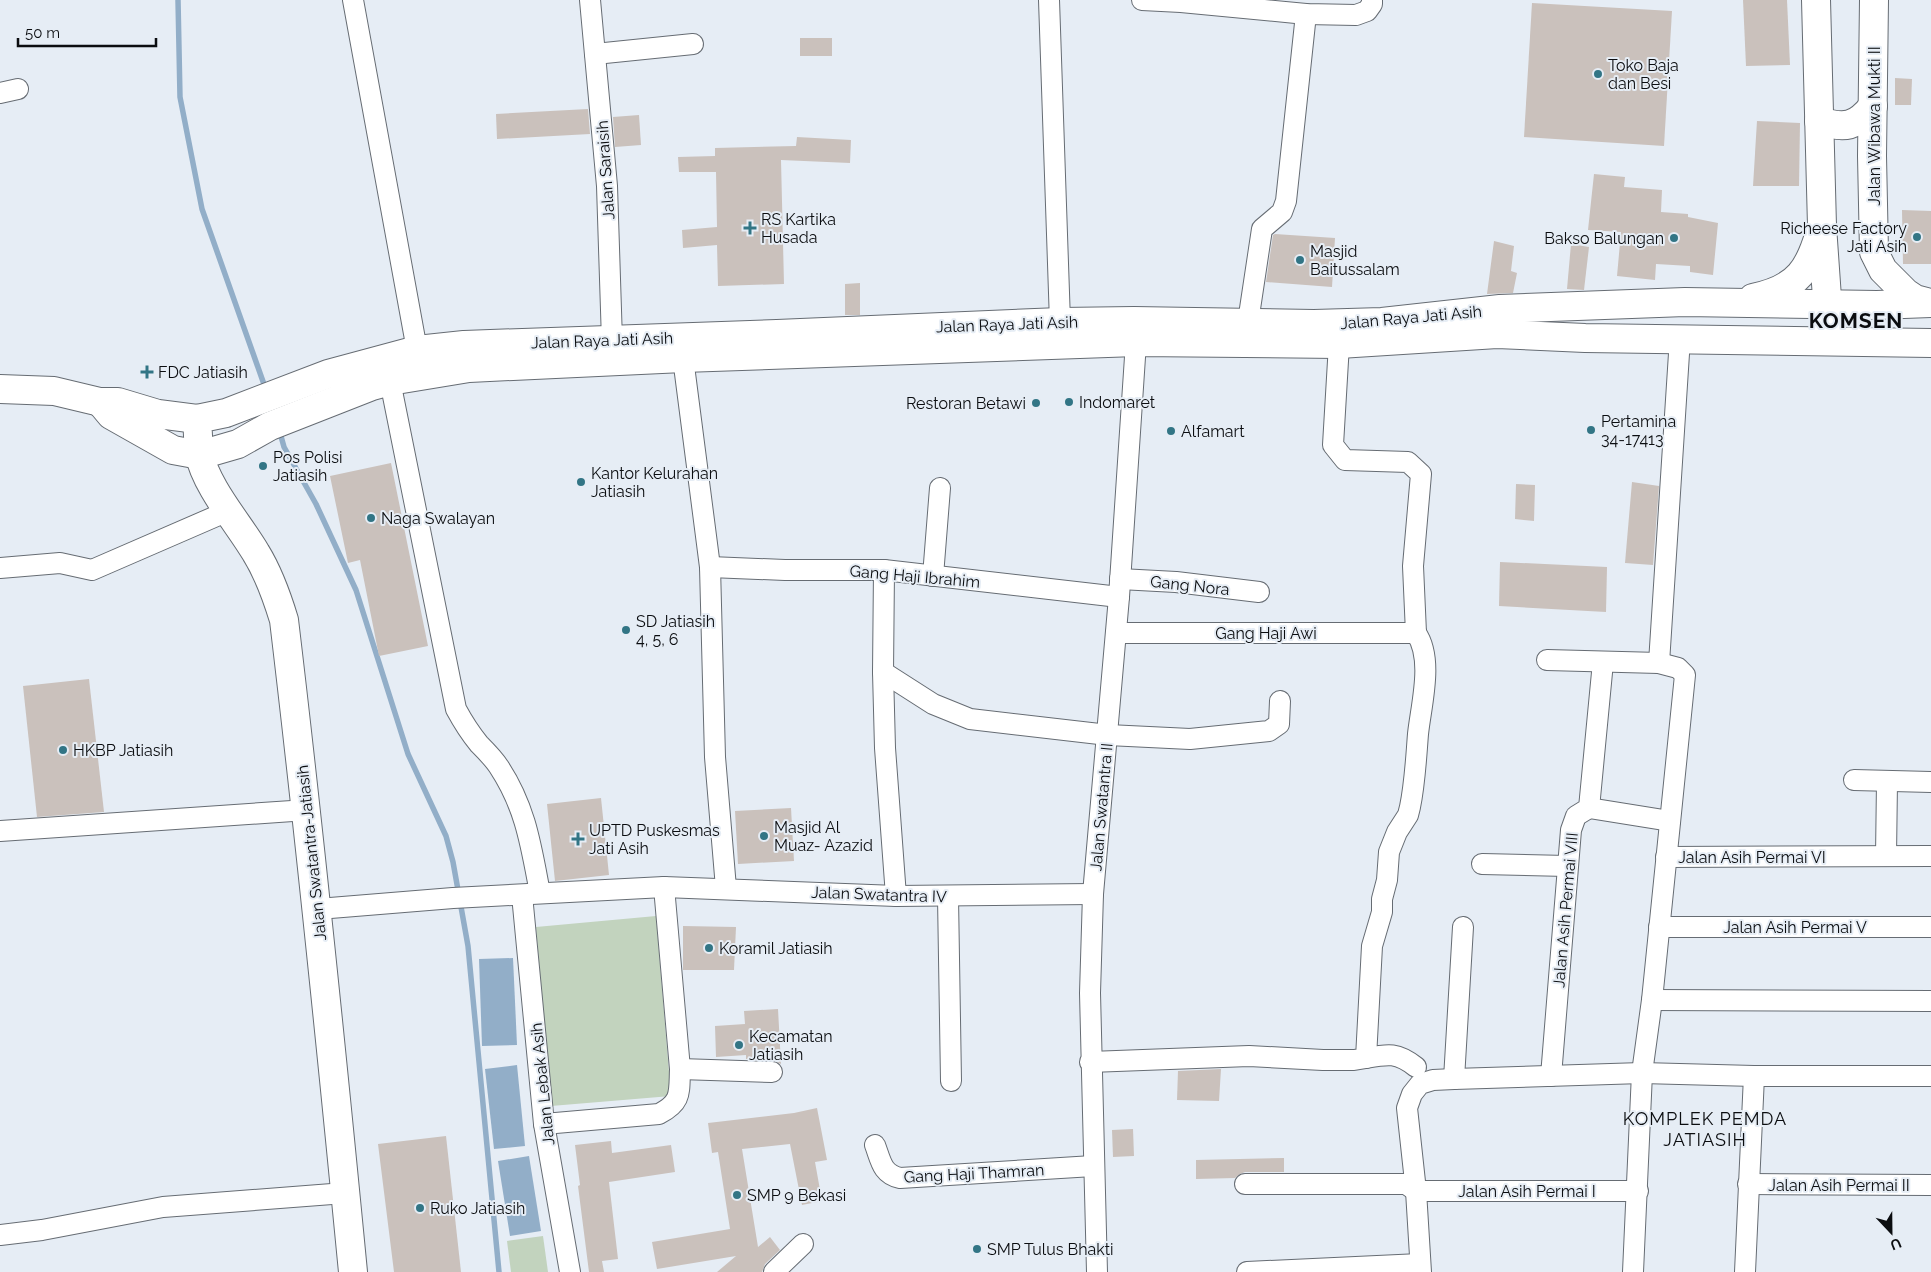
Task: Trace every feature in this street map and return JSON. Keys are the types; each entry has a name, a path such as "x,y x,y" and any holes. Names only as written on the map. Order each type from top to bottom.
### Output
{"main road":[{"path":"1816,0 1822,226 1830,341"},
{"name":"Jalan Wibawa Mukti II","path":"1874,0 1874,252 1883,270 1906,293 1915,299 1930,303"},
{"path":"1819,121 1834,125 1852,125 1864,118 1873,106"},
{"path":"1724,303 1771,294 1794,282 1812,259 1822,226"},
{"name":"Jalan Raya Jati Asih","path":"0,389 54,391 100,402 118,402 158,414 197,419 226,413 328,374 417,350 464,345 1060,322 1314,324 1382,322 1500,309 1685,302 1885,305 1930,303"},
{"path":"1885,305 1873,320 1871,326 1878,340 1888,343"},
{"name":"Jalan Raya Jati Asih","path":"200,455 238,444 280,422 390,381 469,368 683,358 1136,342 1338,344 1496,334 1584,338 1680,338 1931,344"},
{"path":"270,395 280,422"},
{"path":"100,402 111,416 173,450 200,455"},
{"name":"Jalan Swatantra-Jatiasih","path":"197,419 200,455 209,478 228,511 256,552 272,583 284,620 318,909 333,1082 353,1272"}],"street":[{"path":"353,0 417,350"},
{"name":"Jalan Saraisih","path":"590,0 607,186 612,340"},
{"path":"1049,0 1060,322"},
{"path":"1142,0 1306,14 1356,15 1367,11 1372,4 1372,0"},
{"path":"1248,322 1262,228 1282,212 1286,201 1306,14"},
{"path":"595,54 693,44"},
{"path":"1547,660 1659,663 1680,338"},
{"name":"Jalan Swatantra II","path":"1096,1272 1090,1062 1093,894 1120,588 1136,342"},
{"path":"1338,344 1333,445 1345,460 1408,462 1421,474 1413,566 1416,633 1423,648 1425,667 1423,705 1418,732 1413,791 1408,815 1397,832 1390,852 1387,880 1382,899 1382,912 1372,946 1366,1058"},
{"path":"683,358 710,567 716,757 726,888"},
{"name":"Jalan Lebak Asih","path":"390,381 456,709 466,727 498,766 525,816 528,831 544,1124 570,1272"},
{"path":"933,576 940,488"},
{"path":"0,568 60,563 92,570 228,511"},
{"name":"Gang Haji Ibrahim","path":"710,567 785,570 884,570 933,576 1120,588"},
{"path":"884,570 883,672 885,748 896,896"},
{"name":"Gang Nora","path":"1120,588 1176,582 1259,592"},
{"name":"Gang Haji Awi","path":"1116,633 1416,633"},
{"path":"1603,662 1590,808 1670,821"},
{"name":"Jalan Asih Permai VI","path":"1659,663 1678,668 1685,675 1666,857 1931,856"},
{"path":"883,672 932,704 970,719 1108,735 1190,739 1269,731 1279,724 1280,701"},
{"path":"1854,780 1931,782"},
{"path":"1886,782 1886,856"},
{"name":"Jalan Asih Permai VIII","path":"1551,1076 1571,830 1576,816 1590,808"},
{"path":"0,831 307,810"},
{"path":"1633,1272 1642,1073 1652,1000 1666,857"},
{"path":"1482,864 1567,866"},
{"path":"544,1124 659,1114 672,1107 679,1097 680,1069 664,887"},
{"name":"Jalan Swatantra IV","path":"318,909 453,898 664,887 948,897 1093,894"},
{"path":"948,897 951,1081"},
{"path":"1454,1079 1463,927"},
{"name":"Jalan Asih Permai V","path":"1659,928 1931,927"},
{"path":"1652,1000 1931,1002"},
{"path":"1090,1062 1249,1056 1354,1060 1395,1055 1405,1058 1416,1067"},
{"path":"680,1069 772,1072"},
{"path":"1247,1272 1420,1268 1416,1191 1407,1108 1412,1094 1420,1084 1432,1080 1642,1073 1754,1076 1931,1076"},
{"path":"1745,1272 1754,1076"},
{"name":"Gang Haji Thamran","path":"875,1145 884,1170 891,1176 900,1178 1094,1166"},
{"name":"Jalan Asih Permai I","path":"1244,1184 1406,1184 1416,1191 1638,1191"},
{"name":"Jalan Asih Permai II","path":"1748,1184 1931,1185"},
{"path":"0,1235 42,1230 163,1207 346,1193"},
{"path":"774,1272 803,1244"}],"green space":[{"path":"656,916 671,1096 551,1106 536,927"},
{"path":"543,1236 548,1272 511,1272 507,1241"}],"water":[{"path":"513,958 517,1045 482,1046 479,959"},
{"path":"517,1065 525,1146 494,1149 485,1069"},
{"path":"529,1156 541,1231 510,1236 498,1161"}],"building":[{"path":"1743,0 1787,0 1790,65 1746,66"},
{"name":"Toko Baja dan Besi","path":"1532,3 1672,11 1664,146 1524,137"},
{"path":"800,38 832,38 832,56 800,56"},
{"path":"1895,78 1912,79 1911,105 1895,105"},
{"path":"588,109 590,134 497,139 496,114"},
{"path":"639,115 641,145 615,147 613,117"},
{"path":"1757,121 1800,123 1799,186 1753,186"},
{"name":"RS Kartika Husada","path":"797,137 851,140 850,163 781,160 784,284 718,286 717,245 683,248 682,230 717,227 716,172 679,172 678,157 715,156 715,148 796,146"},
{"path":"1594,174 1625,177 1624,187 1662,190 1661,212 1688,214 1688,217 1718,223 1713,275 1690,272 1690,266 1656,264 1655,280 1617,276 1621,232 1588,230"},
{"name":"Richeese Factory Jati Asih","path":"1902,210 1931,211 1931,264 1903,264"},
{"name":"Masjid Baitussalam","path":"1273,235 1335,238 1332,287 1266,282"},
{"path":"1494,241 1514,246 1511,271 1517,273 1513,293 1487,294"},
{"path":"1571,244 1589,247 1584,290 1567,289"},
{"path":"860,283 860,315 845,315 845,284"},
{"name":"Naga Swalayan","path":"391,463 428,646 379,656 360,560 348,563 330,476"},
{"path":"1632,482 1659,486 1653,565 1625,563"},
{"path":"1516,484 1535,485 1534,521 1515,519"},
{"path":"1500,562 1607,567 1606,612 1499,606"},
{"name":"HKBP Jatiasih","path":"89,679 104,812 37,817 23,686"},
{"name":"UPTD Puskesmas Jati Asih","path":"601,798 609,875 555,881 547,804"},
{"name":"Masjid Al Muaz- Azazid","path":"791,808 794,861 738,864 735,811"},
{"name":"Koramil Jatiasih","path":"683,926 736,927 734,970 683,970"},
{"path":"778,1009 781,1064 772,1060 746,1059 746,1055 716,1057 715,1026 745,1024 744,1011"},
{"path":"1221,1069 1219,1101 1177,1100 1178,1071"},
{"path":"817,1108 827,1160 815,1162 822,1201 802,1205 790,1144 742,1149 758,1247 770,1237 780,1250 765,1264 762,1272 717,1272 736,1256 657,1269 652,1242 730,1229 718,1152 712,1153 708,1123 794,1113"},
{"path":"1133,1129 1134,1156 1113,1157 1112,1130"},
{"name":"Ruko Jatiasih","path":"446,1136 461,1272 394,1272 378,1144"},
{"path":"611,1141 612,1153 671,1145 675,1172 609,1182 618,1259 602,1261 604,1272 589,1272 578,1186 580,1185 575,1145"},
{"path":"1284,1158 1284,1172 1245,1172 1235,1178 1196,1179 1196,1160"}],"waterway":[{"path":"178,0 180,97 202,209 266,390"},
{"path":"279,429 284,447 316,504 356,590 408,754 446,836 453,862 468,946 499,1272"}],"place":[{"name":"Toko Baja dan Besi","path":"1598,74"},
{"name":"RS Kartika Husada","path":"750,228"},
{"name":"Richeese Factory Jati Asih","path":"1917,237"},
{"name":"Bakso Balungan","path":"1674,238"},
{"name":"Masjid Baitussalam","path":"1300,260"},
{"name":"FDC Jatiasih","path":"147,372"},
{"name":"Indomaret","path":"1069,402"},
{"name":"Restoran Betawi","path":"1036,403"},
{"name":"Pertamina 34-17413","path":"1591,430"},
{"name":"Alfamart","path":"1171,431"},
{"name":"Pos Polisi Jatiasih","path":"263,466"},
{"name":"Kantor Kelurahan Jatiasih","path":"581,482"},
{"name":"Naga Swalayan","path":"371,518"},
{"name":"SD Jatiasih 4, 5, 6","path":"626,630"},
{"name":"HKBP Jatiasih","path":"63,750"},
{"name":"Masjid Al Muaz- Azazid","path":"764,836"},
{"name":"UPTD Puskesmas Jati Asih","path":"578,839"},
{"name":"Koramil Jatiasih","path":"709,948"},
{"name":"Kecamatan Jatiasih","path":"739,1045"},
{"name":"SMP 9 Bekasi","path":"737,1195"},
{"name":"Ruko Jatiasih","path":"420,1208"},
{"name":"SMP Tulus Bhakti","path":"977,1249"}],"district":[{"name":"KOMSEN","path":"1856,321"},
{"name":"KOMPLEK PEMDA JATIASIH","path":"1705,1129"}]}
